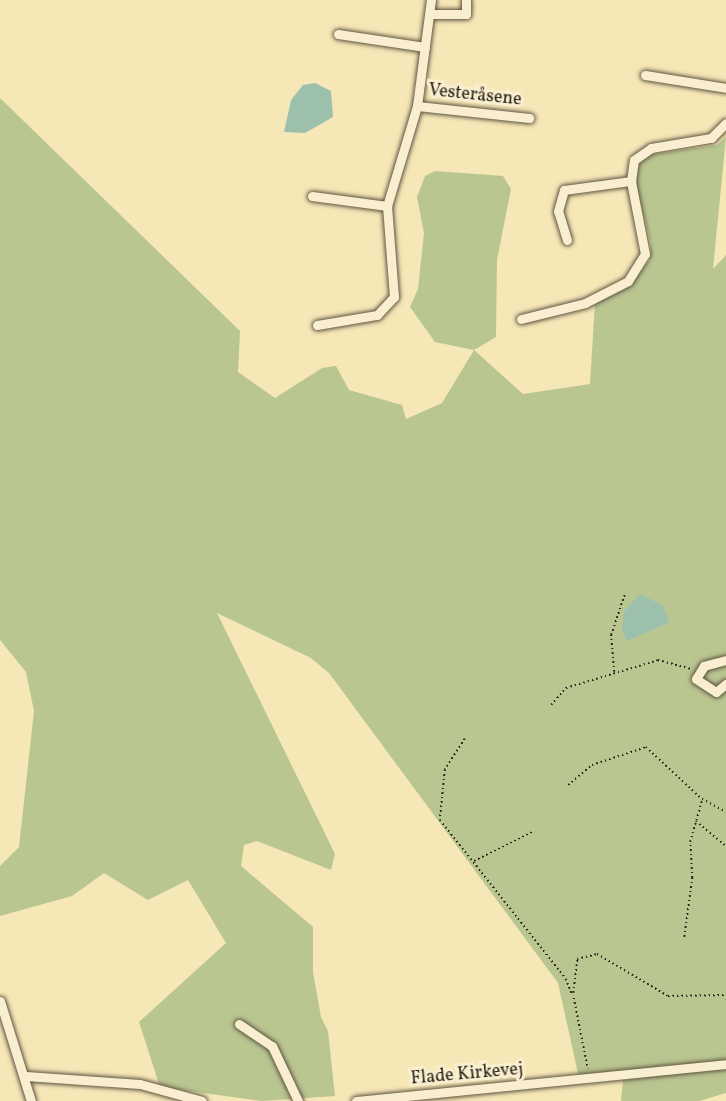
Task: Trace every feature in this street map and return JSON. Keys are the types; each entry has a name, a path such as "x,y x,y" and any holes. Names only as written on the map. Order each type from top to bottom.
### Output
{"street":[{"name":"Vesteråsene","path":"316,325 377,315 388,307 395,286 387,206 417,106 431,0"},
{"path":"430,14 466,14 466,0"},
{"path":"338,34 425,47"},
{"path":"645,75 726,88"},
{"name":"Vesteråsene","path":"417,106 529,118"},
{"path":"521,319 585,303 640,269 645,240 631,181 634,160 643,152 711,138 726,123"},
{"path":"567,240 558,211 564,190 631,181"},
{"path":"312,196 387,206"},
{"path":"726,660 698,672 699,686 706,690 716,692 726,684"},
{"path":"0,1001 26,1076 31,1101"},
{"path":"239,1024 272,1046 298,1101"},
{"name":"Flade Kirkevej","path":"356,1101 580,1082 726,1064"},
{"path":"26,1076 140,1084 202,1101"}],"path":[{"path":"614,673 611,635 625,593"},
{"path":"551,705 566,688 614,673 669,660 698,672"},
{"path":"465,739 445,770 438,806 440,820 573,996"},
{"path":"568,785 592,765 637,746 651,749 702,799 726,812"},
{"path":"684,937 695,820 702,799"},
{"path":"695,820 726,846"},
{"path":"473,861 532,832"},
{"path":"592,1080 573,996 573,969 586,954 597,954 668,996 726,995"}],"green space":[{"path":"0,98 240,331 238,372 275,398 322,368 336,366 349,390 402,405 406,419 442,403 474,350 523,394 590,384 595,302 628,286 650,260 651,243 634,178 641,162 649,155 717,145 726,137 713,269 726,255 726,1061 579,1078 558,983 329,673 311,658 217,613 335,854 331,870 257,841 244,845 241,866 313,927 313,972 321,1017 328,1031 335,1096 262,1101 160,1087 139,1022 226,943 188,880 148,900 104,873 72,896 0,916 0,866 19,847 34,711 26,672 0,640"},
{"path":"435,171 503,176 511,189 497,260 496,337 474,350 435,342 410,307 418,289 424,233 417,197 425,176"},
{"path":"726,1067 726,1093 699,1101 621,1101 623,1080"}],"shaded area":[{"path":"315,83 331,91 333,117 305,133 284,132 291,100 303,85"},
{"path":"640,594 662,605 670,622 627,641 622,631 624,611"}]}
